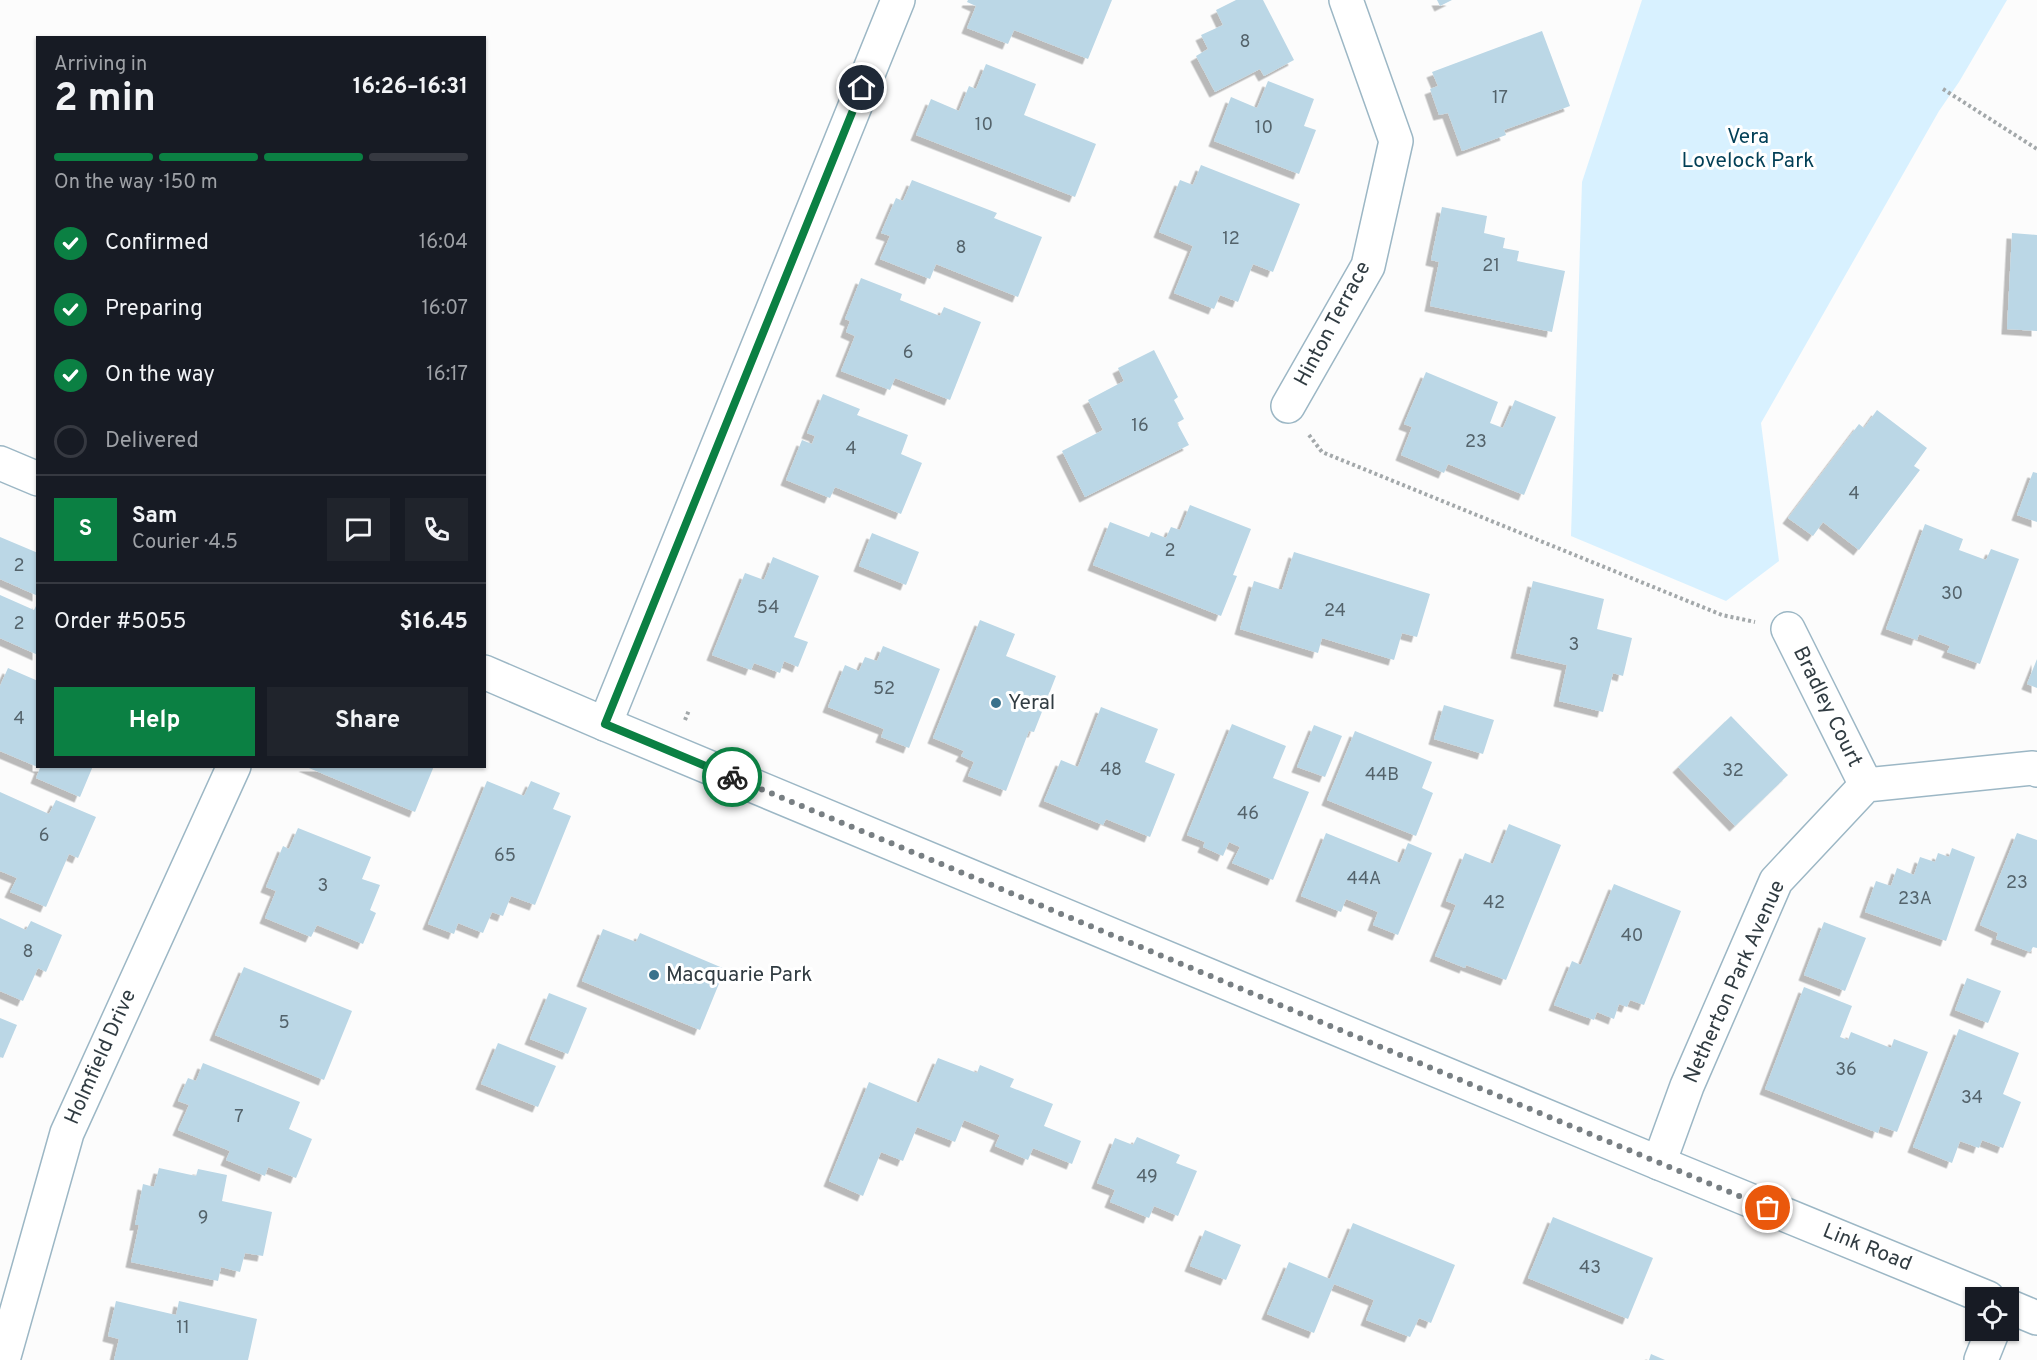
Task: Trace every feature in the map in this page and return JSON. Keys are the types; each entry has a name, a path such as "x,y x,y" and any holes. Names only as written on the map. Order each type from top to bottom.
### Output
{"street":[{"path":"605,724 898,0"},
{"name":"Hinton Terrace","path":"1288,406 1368,266 1396,141 1346,0"},
{"path":"0,463 36,478"},
{"name":"Bradley Court","path":"1788,629 1866,785"},
{"name":"Link Road","path":"486,673 1965,1289"},
{"name":"Holmfield Drive","path":"3,1360 67,1133 233,768"},
{"path":"1866,785 2033,768 2037,770"},
{"name":"Netherton Park Avenue","path":"1659,1163 1687,1086 1776,881 1866,785"},
{"path":"2019,1311 2037,1318"},
{"path":"1981,1360 1989,1341"}],"path":[{"path":"1943,89 2037,149"},
{"path":"1308,433 1322,452 1722,615 1746,620"},
{"path":"685,720 689,710"}],"green space":[{"name":"Vera Lovelock Park","path":"1642,0 2007,0 1959,82 1939,111 1761,423 1779,561 1726,601 1571,536 1582,182"}],"building":[{"path":"968,0 1112,0 1088,59 1014,30 1008,44 967,28 976,6 967,2"},
{"path":"1236,0 1263,0 1294,60 1264,76 1260,69 1215,92 1196,56 1208,49 1201,35 1223,25 1216,10"},
{"path":"1437,0 1452,0 1440,6"},
{"path":"1542,31 1570,106 1504,130 1506,135 1462,151 1448,113 1439,115 1430,89 1438,86 1432,72"},
{"path":"986,64 1036,84 1024,115 1096,144 1075,197 916,135 931,99 959,111 969,86 976,89"},
{"path":"1268,81 1314,99 1304,126 1316,130 1299,174 1214,141 1231,97 1257,108"},
{"path":"1201,165 1300,204 1273,272 1253,264 1238,302 1220,295 1214,309 1174,293 1193,246 1159,232 1180,180 1193,185"},
{"path":"912,180 997,213 994,218 1042,237 1018,297 936,264 930,279 880,259 890,236 881,233 896,198 903,201"},
{"path":"1442,207 1487,216 1484,233 1505,238 1503,248 1519,251 1517,261 1565,271 1552,332 1430,306 1439,262 1431,260"},
{"path":"2012,233 2037,235 2037,331 2007,329"},
{"path":"861,278 902,294 900,300 940,316 944,307 981,322 950,400 895,378 890,390 841,371 855,336 846,332 850,321 845,319"},
{"path":"1154,350 1178,397 1174,400 1184,419 1177,423 1189,445 1085,497 1062,451 1103,430 1088,400 1124,381 1118,368"},
{"path":"1426,372 1498,402 1490,423 1503,428 1515,400 1556,417 1524,495 1448,464 1444,473 1401,455 1412,427 1404,424"},
{"path":"823,394 860,409 857,415 908,435 901,454 922,463 901,514 835,487 830,498 786,480 802,440 812,444 815,436 807,433"},
{"path":"1877,410 1927,448 1914,466 1920,470 1859,550 1823,522 1813,536 1788,518 1859,424 1864,428"},
{"path":"2033,472 2037,473 2037,522 2017,515"},
{"path":"1190,505 1251,529 1233,575 1237,576 1221,616 1093,565 1110,522 1149,537 1151,532 1166,538 1171,527 1180,530"},
{"path":"1925,524 1963,539 1959,550 1986,560 1991,549 2019,559 1980,664 1947,652 1950,646 1919,634 1917,640 1886,629"},
{"path":"872,533 919,552 906,585 859,566"},
{"path":"0,537 36,552 36,595 0,579"},
{"path":"1294,552 1430,594 1417,637 1402,633 1394,660 1322,638 1318,653 1240,629 1254,581 1282,590"},
{"path":"773,557 819,576 794,637 808,642 798,667 784,661 780,673 754,663 751,670 712,655 745,573 764,580"},
{"path":"1533,581 1604,599 1597,629 1632,638 1623,676 1613,673 1603,712 1559,701 1567,665 1516,653"},
{"path":"0,595 34,610 36,606 36,654 0,638"},
{"name":"Yeral","path":"980,620 1015,634 1006,656 1056,676 1034,732 1029,731 1006,791 968,776 974,762 961,756 964,751 933,738"},
{"path":"883,646 940,669 909,748 881,737 884,729 828,707 845,665 859,671 865,657 877,661"},
{"path":"2037,659 2037,688 2027,684"},
{"path":"8,668 36,680 36,766 0,751 0,686"},
{"path":"1444,705 1494,720 1483,754 1434,739"},
{"path":"1101,707 1158,729 1145,762 1175,774 1150,837 1106,819 1103,825 1044,801 1061,760 1078,767"},
{"path":"1731,716 1788,775 1735,826 1678,767"},
{"path":"1232,724 1286,746 1273,778 1309,792 1273,880 1232,863 1240,847 1229,842 1223,856 1203,847 1205,842 1187,835"},
{"path":"1314,725 1342,736 1325,777 1297,767"},
{"path":"1355,731 1432,762 1422,788 1433,793 1416,836 1327,800"},
{"path":"40,768 92,768 80,797 36,778"},
{"path":"309,768 433,768 415,812"},
{"path":"487,781 524,796 531,781 560,793 553,809 571,816 535,905 511,896 503,916 492,912 483,933 458,923 454,934 428,924"},
{"path":"0,792 49,814 56,800 96,817 78,858 69,854 46,907 10,892 17,878 0,871"},
{"path":"1509,824 1561,845 1506,980 1435,956 1456,905 1446,901 1465,853 1493,864"},
{"path":"298,828 371,857 362,879 380,885 370,910 376,913 363,944 317,925 311,937 265,918 276,891 266,887 283,846 289,849"},
{"path":"1326,833 1400,863 1408,843 1432,853 1398,935 1373,925 1378,912 1346,899 1341,912 1301,896"},
{"path":"2017,833 2037,840 2037,948 2033,947 2030,952 1996,939 1998,933 1980,925"},
{"path":"1952,848 1975,857 1946,941 1865,912 1876,881 1891,886 1897,868 1914,875 1920,857 1935,862 1938,853 1949,857"},
{"path":"1614,884 1681,911 1644,1005 1630,1000 1627,1007 1619,1004 1614,1019 1597,1012 1594,1020 1554,1005 1572,961 1581,965"},
{"path":"0,918 26,930 31,921 62,935 46,972 38,968 23,1001 0,991"},
{"path":"1824,922 1866,938 1845,991 1804,975"},
{"name":"Macquarie Park","path":"603,929 636,942 640,933 725,969 700,1030 582,981"},
{"path":"244,967 352,1011 324,1080 215,1035"},
{"path":"1967,978 2001,991 1988,1023 1955,1010"},
{"path":"1804,987 1852,1006 1840,1037 1848,1040 1851,1032 1891,1048 1894,1039 1928,1052 1897,1132 1880,1126 1878,1133 1765,1089"},
{"path":"549,993 587,1008 568,1054 530,1039"},
{"path":"0,1018 17,1025 3,1058 0,1057"},
{"path":"1959,1029 2019,1053 2003,1094 2021,1102 2003,1148 1982,1140 1979,1148 1960,1141 1952,1163 1913,1147"},
{"path":"498,1043 556,1066 538,1107 481,1084"},
{"path":"938,1058 977,1073 980,1065 1014,1079 1010,1087 1053,1104 1044,1126 1081,1141 1072,1164 1033,1148 1028,1160 995,1146 1000,1135 964,1120 955,1142 917,1127 903,1161 881,1152 863,1196 829,1181 869,1082 919,1103"},
{"path":"203,1063 300,1102 289,1129 312,1139 296,1178 268,1167 265,1176 226,1160 230,1151 178,1130 189,1105 178,1101 188,1078 196,1081"},
{"path":"1137,1137 1180,1155 1176,1163 1197,1171 1178,1216 1154,1206 1149,1218 1110,1202 1115,1190 1097,1183 1115,1138 1133,1145"},
{"path":"159,1168 196,1176 198,1169 227,1175 222,1201 272,1212 263,1256 245,1253 240,1272 221,1267 218,1281 131,1262 139,1225 135,1225 143,1184 154,1187"},
{"path":"1553,1217 1653,1258 1628,1319 1528,1278"},
{"path":"1353,1223 1455,1265 1431,1323 1419,1318 1410,1337 1366,1320 1374,1300 1334,1284 1314,1333 1267,1314 1289,1262 1330,1279"},
{"path":"1205,1230 1241,1245 1226,1280 1190,1266"},
{"path":"116,1301 176,1315 179,1301 257,1319 248,1360 114,1360 119,1339 108,1336"},
{"path":"1651,1354 1665,1360 1649,1360"}],"way so far":[{"path":"732,777 1768,1208"}],"place":[{"name":"Yeral","path":"996,703"},
{"name":"Macquarie Park","path":"654,975"}],"route":[{"path":"732,777 605,724 862,88"}]}
